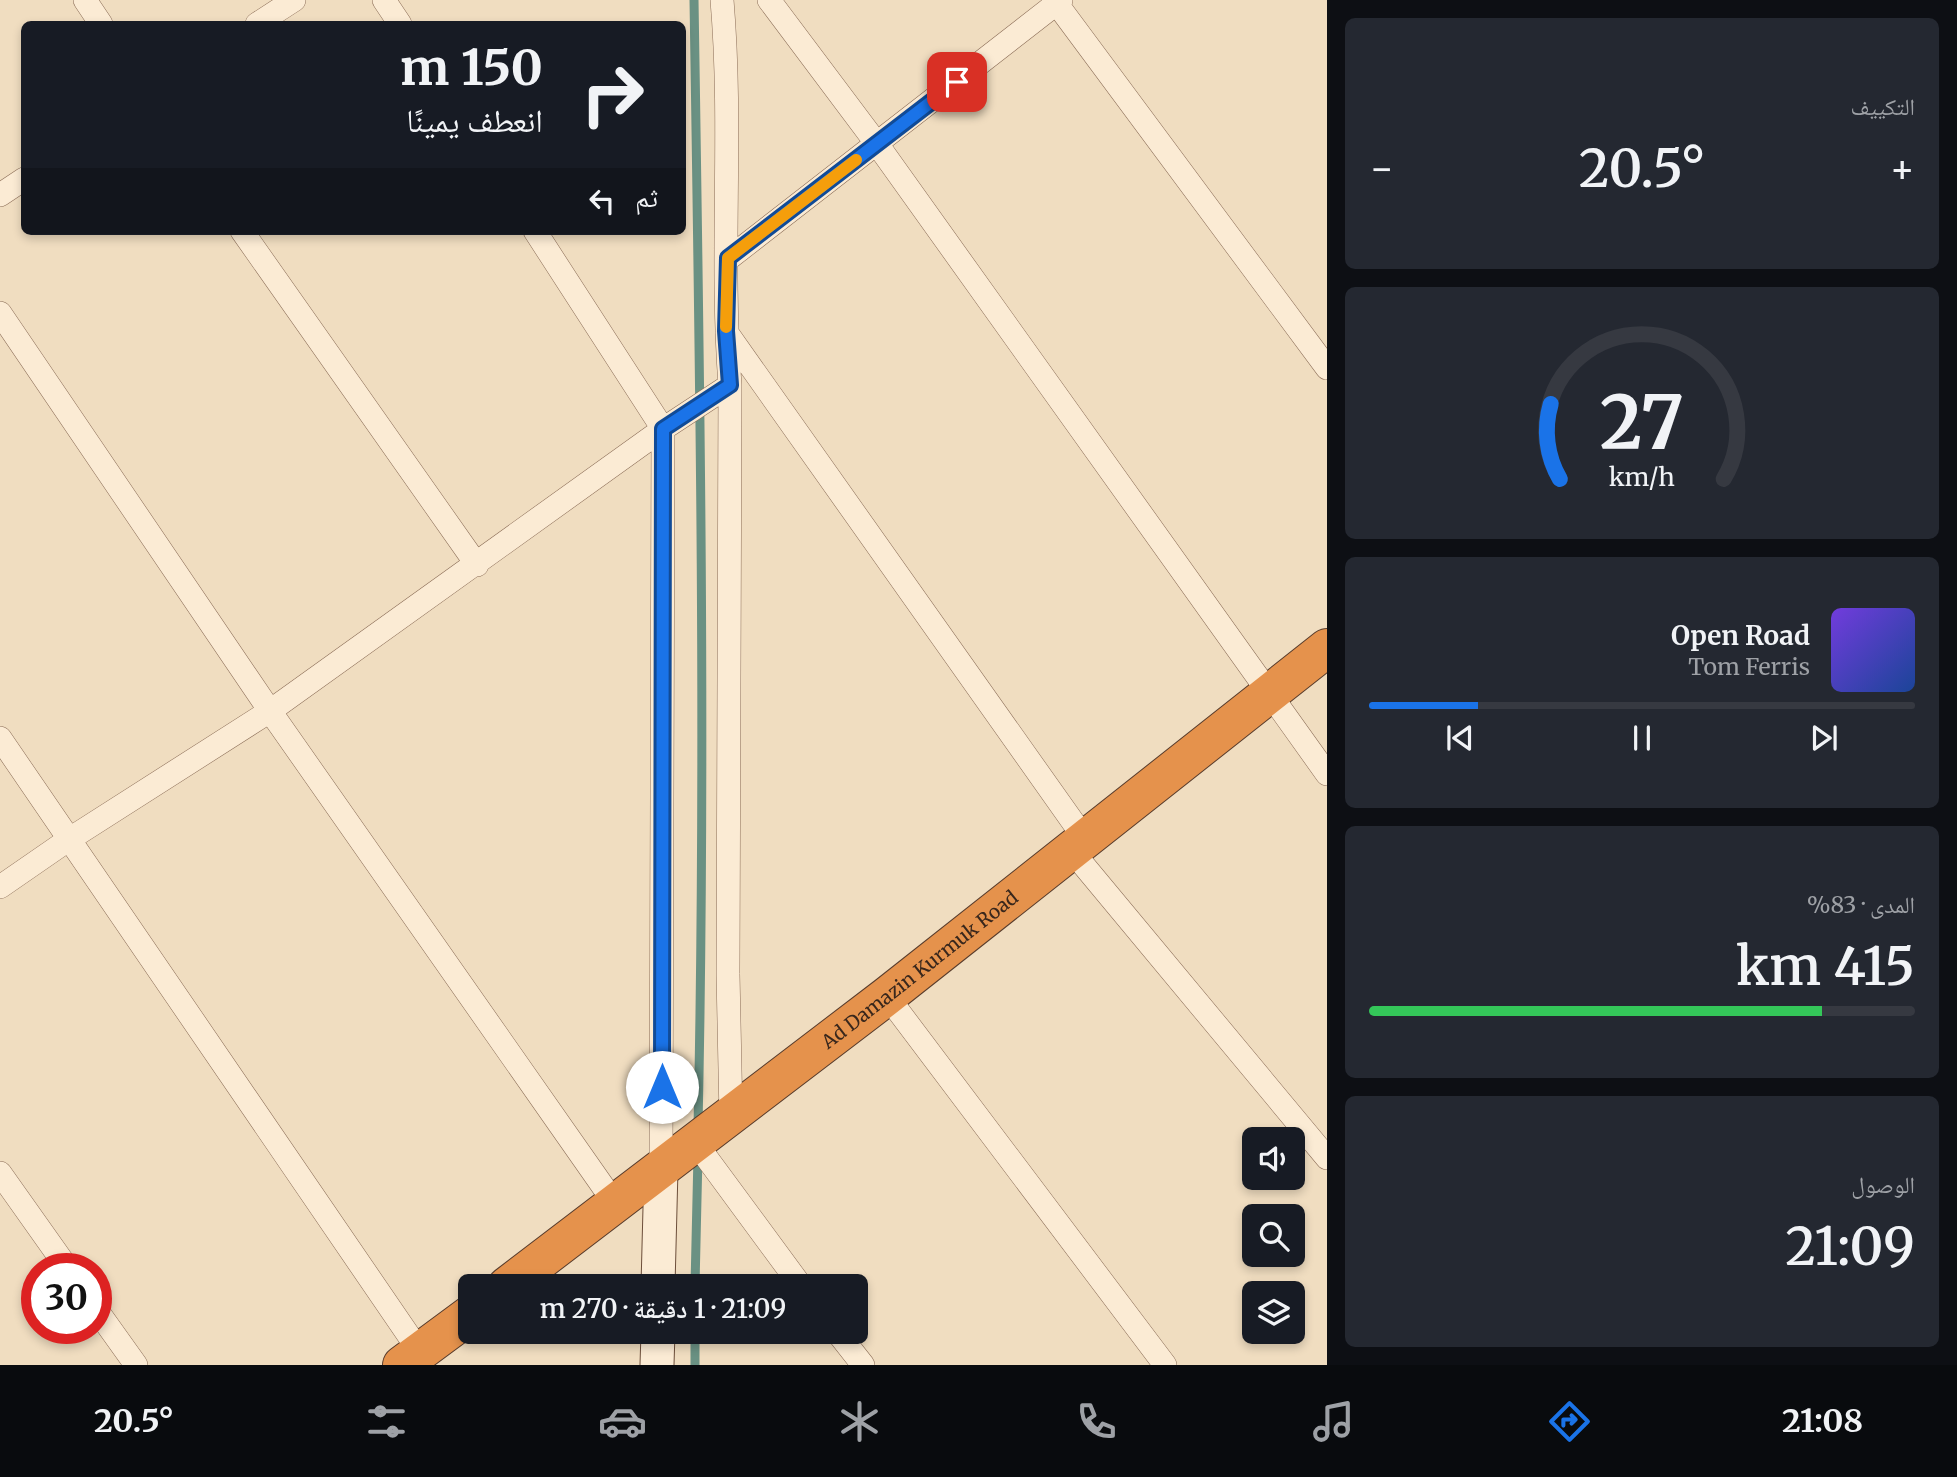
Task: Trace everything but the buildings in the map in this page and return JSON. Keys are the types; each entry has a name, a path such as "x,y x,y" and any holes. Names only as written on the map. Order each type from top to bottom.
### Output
{"highway":[{"name":"Ad Damazin Kurmuk Road","path":"523,1274 887,996 1327,648"},
{"path":"411,1358 458,1324"}],"street":[{"path":"85,0 99,21"},
{"path":"262,21 294,0"},
{"path":"384,0 398,21"},
{"path":"722,0 728,258 726,331 730,385 728,974 731,1117"},
{"path":"769,0 877,144 1327,774"},
{"path":"728,258 1057,1 1327,368"},
{"path":"0,195 21,181"},
{"path":"245,235 477,565"},
{"path":"537,235 663,429 661,1169 658,1274"},
{"path":"0,313 270,711 616,1205"},
{"path":"726,331 1078,845 1327,1158"},
{"path":"0,887 68,840 270,711 663,429 730,385"},
{"path":"0,738 411,1358"},
{"path":"887,996 1166,1365"},
{"path":"695,1142 792,1274"},
{"path":"0,1173 57,1253"},
{"path":"112,1331 136,1365"},
{"path":"657,1365 658,1344"},
{"path":"846,1344 863,1365"}],"waterway":[{"path":"694,0 702,704 698,1127"},
{"path":"695,1274 698,1155"},
{"path":"695,1344 695,1365"}],"slow traffic":[{"path":"726,327 728,258 856,160"}],"route":[{"path":"662,1087 663,429 730,385 726,331 728,258 957,82"}]}
